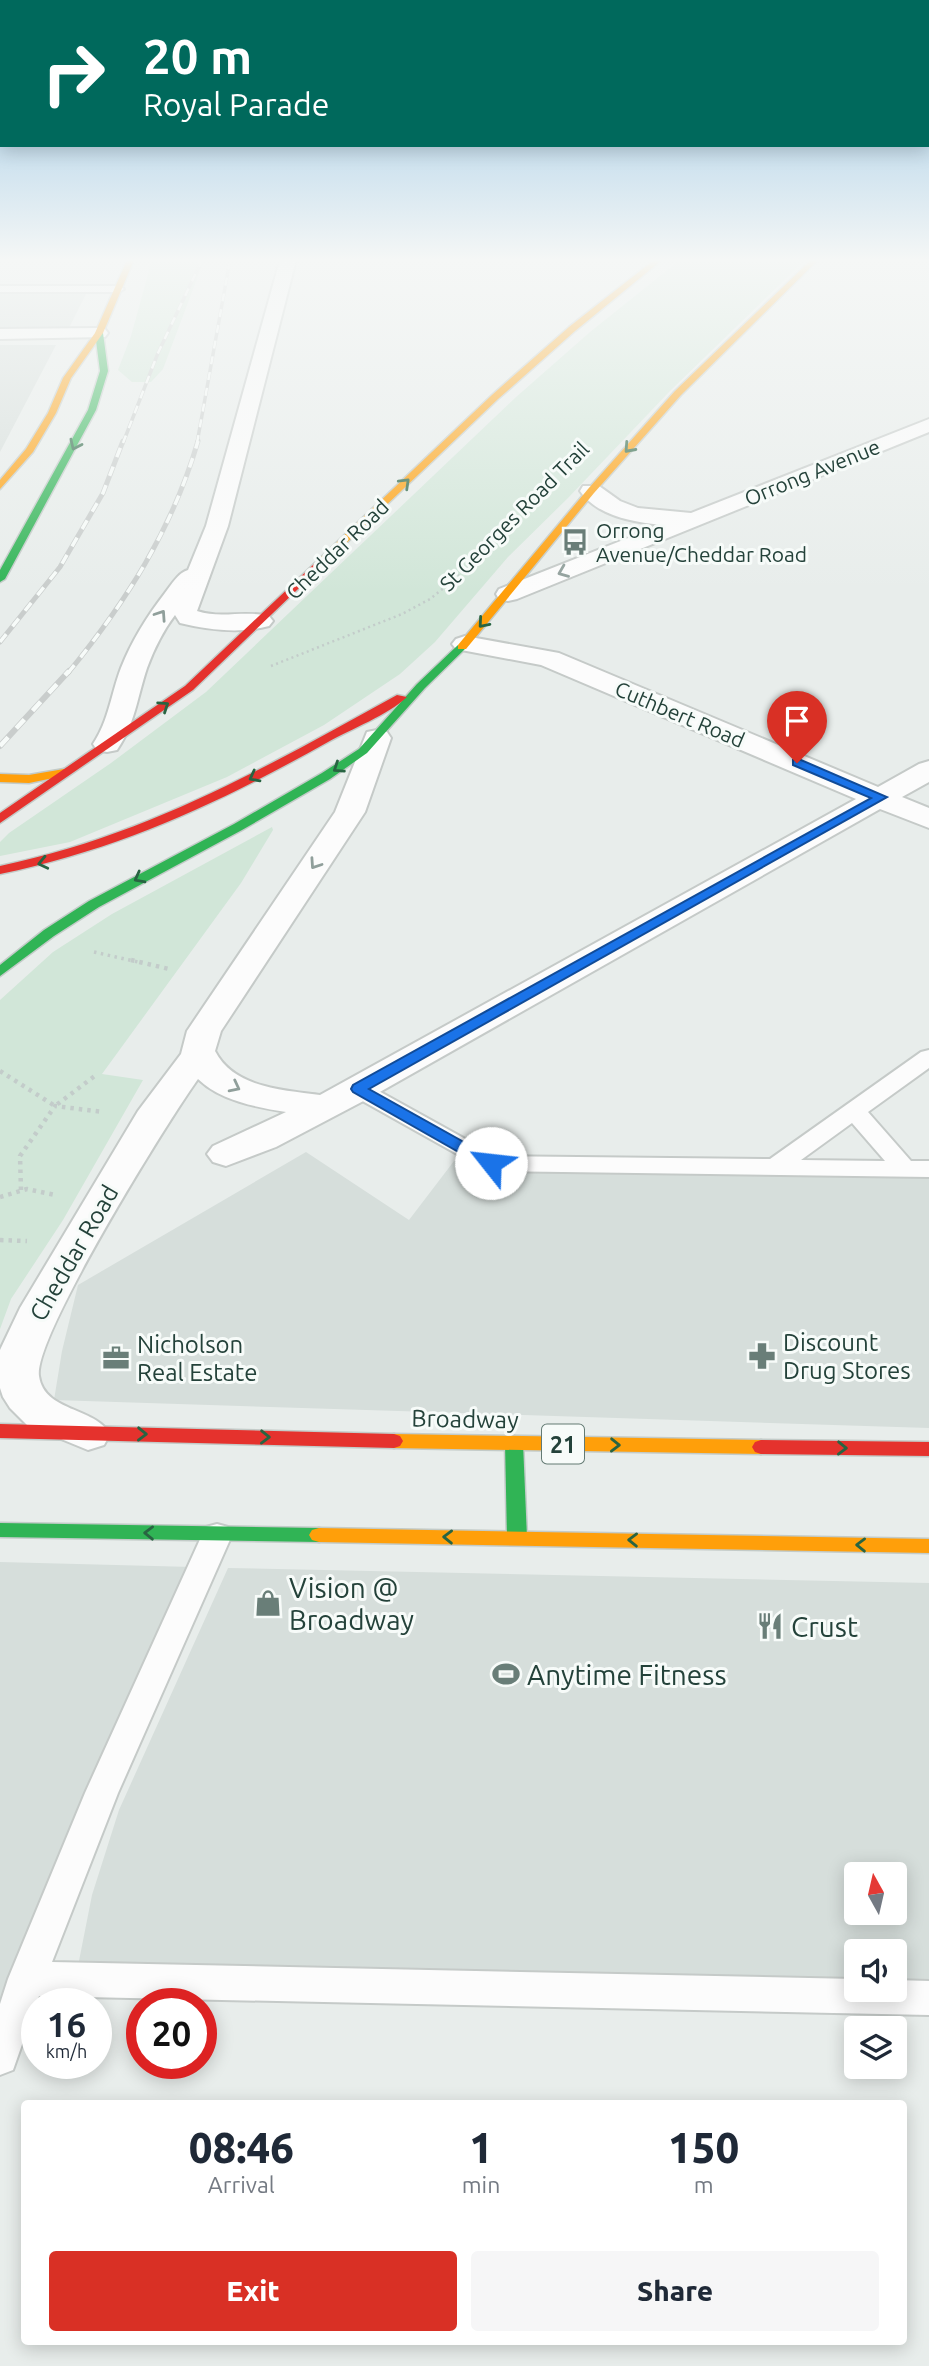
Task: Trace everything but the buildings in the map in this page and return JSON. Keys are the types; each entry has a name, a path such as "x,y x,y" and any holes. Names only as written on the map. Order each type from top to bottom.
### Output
{"main road":[{"path":"0,486 30,450 52,413 72,370"},
{"path":"0,579 65,467 103,370"},
{"name":"Cheddar Road","path":"0,819 189,688 525,370"},
{"name":"Cheddar Road","path":"0,972 22,953 84,911 326,776 377,738 421,686 465,644 591,491 701,370"},
{"path":"0,545 36,513"},
{"name":"Cheddar Road","path":"0,870 46,863 88,850 190,807 245,782 421,686"},
{"path":"0,778 29,779 72,771"},
{"name":"Broadway","path":"0,1431 929,1449"},
{"path":"514,1443 517,1538"},
{"path":"0,1530 929,1546"}],"street":[{"path":"259,370 217,526 186,608 187,616 217,623 260,621"},
{"name":"Orrong Avenue","path":"508,594 929,425"},
{"name":"Orrong Avenue","path":"591,491 614,509 629,514 694,518"},
{"path":"107,744 123,718 133,672 151,630 170,601 200,567"},
{"name":"Cuthbert Road","path":"465,644 530,653 550,659 929,819"},
{"name":"Cheddar Road","path":"88,1434 50,1419 25,1397 17,1375 21,1350 41,1308 156,1111 198,1055 198,1046 204,1031 349,812 377,738"},
{"path":"226,1154 263,1139 358,1089 929,770"},
{"path":"198,1055 214,1073 241,1091 323,1106"}],"lane":[{"path":"774,1168 929,1057"},
{"path":"358,1089 491,1163 929,1169"},
{"path":"854,1110 905,1168"},
{"path":"0,2057 26,1979 93,1810 218,1535"},
{"path":"26,1979 929,1998"}],"path":[{"name":"St Georges Road Trail","path":"269,667 402,614 430,599 510,526"},
{"path":"85,950 169,969"},
{"path":"0,1071 55,1106 104,1112"},
{"path":"21,1190 20,1156 55,1106 96,1075"},
{"path":"0,1197 21,1190 48,1192 62,1201"},
{"path":"0,1240 19,1242 36,1239"}],"shaded area":[{"path":"0,370 43,370 0,452"},
{"path":"306,1152 409,1220 454,1161 929,1167 929,1428 54,1400 62,1351 78,1285"},
{"path":"0,1562 193,1567 0,2015"},
{"path":"228,1568 929,1583 929,1985 907,1985 907,1939 844,1939 844,1984 77,1971 92,1895 119,1810"}],"green space":[{"path":"118,370 162,370 151,382 132,382"},
{"path":"546,370 691,370 508,557 435,642 400,674 324,725 227,777 70,842 0,856 0,842 9,833 111,763 206,692"},
{"path":"272,827 273,830 241,883 102,1074 143,1080 63,1220 11,1299 0,1329 0,1000 53,952 112,914"}],"railway":[{"path":"123,443 151,370"},
{"path":"197,443 210,370"},
{"path":"0,642 60,567 103,493 123,441"},
{"path":"68,673 109,619 145,564 175,505 198,441"},
{"path":"0,746 69,671"}],"traffic: fast":[{"path":"0,579 92,410 104,370"},
{"path":"0,972 49,933 94,904 238,827 326,776 363,751 421,686 462,647"},
{"path":"514,1443 517,1538"},
{"path":"0,1530 319,1535"}],"traffic: slow":[{"path":"0,486 30,450 72,370"},
{"path":"317,566 525,370"},
{"path":"462,647 591,491 701,370"},
{"path":"0,778 29,779 64,773"},
{"path":"394,1441 761,1447"},
{"path":"319,1535 929,1546"}],"traffic: jam":[{"path":"0,819 189,688 317,566"},
{"path":"0,870 53,859 156,824 257,776 401,697"},
{"path":"0,1431 394,1441"},
{"path":"761,1447 929,1449"}],"place":[{"name":"Orrong Avenue/Cheddar Road","path":"575,542"},
{"name":"Discount Drug Stores","path":"762,1356"},
{"name":"Nicholson Real Estate","path":"116,1358"},
{"name":"Vision @ Broadway","path":"268,1603"},
{"name":"Crust","path":"770,1626"},
{"name":"Anytime Fitness","path":"506,1674"}],"route":[{"path":"491,1163 358,1089 881,797 797,763"}]}
